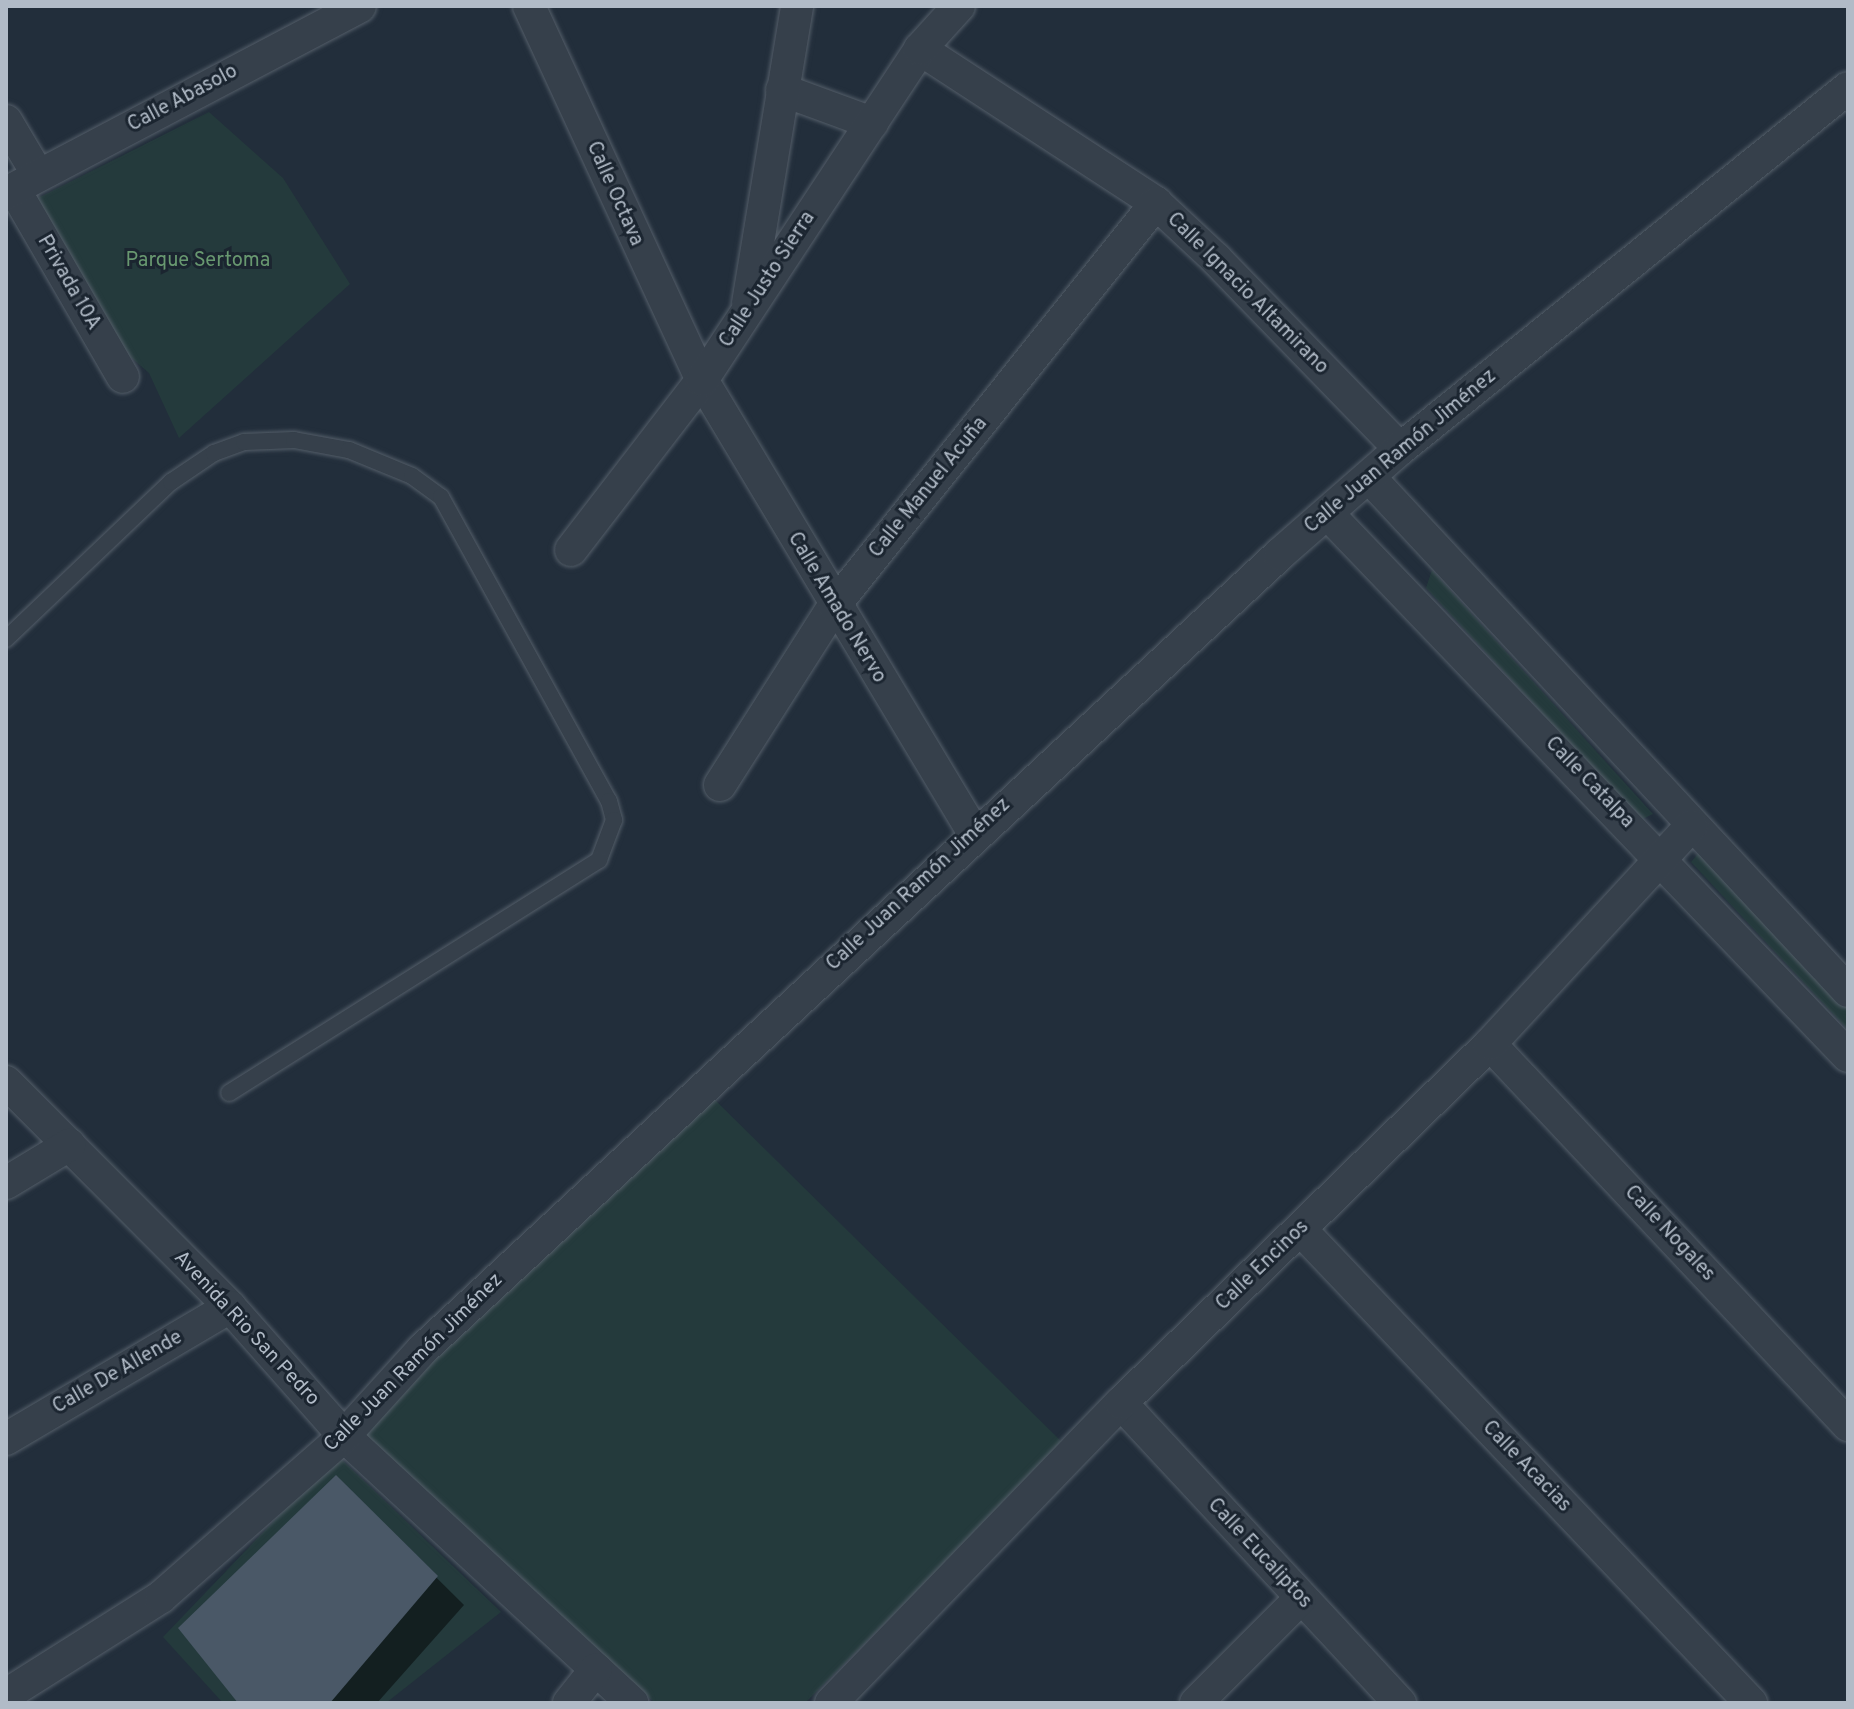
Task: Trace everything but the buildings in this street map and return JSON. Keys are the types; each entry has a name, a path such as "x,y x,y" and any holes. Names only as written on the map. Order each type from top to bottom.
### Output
{"street":[{"name":"Calle Abasolo","path":"19,186 360,6"},
{"name":"Calle Octava","path":"529,6 702,380"},
{"path":"746,313 797,6"},
{"name":"Calle Justo Sierra","path":"571,550 702,380 920,49 959,6"},
{"name":"Calle Ignacio Altamirano","path":"920,49 1156,203 1216,259 1400,449"},
{"name":"Calle Juan Ramón Jiménez","path":"6,1695 129,1622 344,1436 422,1350 974,833 1400,449 1848,88"},
{"path":"782,90 872,123"},
{"name":"Privada 10A","path":"6,121 19,186 123,377"},
{"name":"Calle Manuel Acuña","path":"720,785 834,606 1156,203"},
{"name":"Calle Amado Nervo","path":"702,380 834,606 974,833"},
{"path":"1370,478 1848,991"},
{"name":"Calle Catalpa","path":"1328,514 1660,856 1848,1056"},
{"name":"Calle Encinos","path":"831,1703 1121,1403 1490,1044 1660,856 1691,826"},
{"name":"Calle Nogales","path":"1490,1044 1848,1425"},
{"name":"Avenida Rio San Pedro","path":"6,1082 230,1307 344,1436 632,1703"},
{"path":"6,1183 69,1145"},
{"name":"Calle Acacias","path":"1301,1230 1751,1703"},
{"name":"Calle De Allende","path":"6,1439 230,1307"},
{"name":"Calle Eucaliptos","path":"1121,1403 1300,1599 1400,1703"},
{"path":"1196,1703 1300,1599"},
{"path":"569,1703 596,1669"}],"lane":[{"path":"6,639 171,482 214,453 244,442 294,440 349,450 412,476 441,497 609,801 614,820 599,860 229,1093"}],"green space":[{"name":"Parque Sertoma","path":"209,112 283,178 350,284 179,438 149,373 99,330 28,203"},
{"path":"1432,570 1653,814 1641,820 1426,588"},
{"path":"1701,850 1848,1009 1848,1030 1691,862"},
{"path":"709,1094 1064,1444 805,1703 655,1703 358,1428"},
{"path":"337,1455 501,1612 386,1703 223,1703 163,1637"}]}
